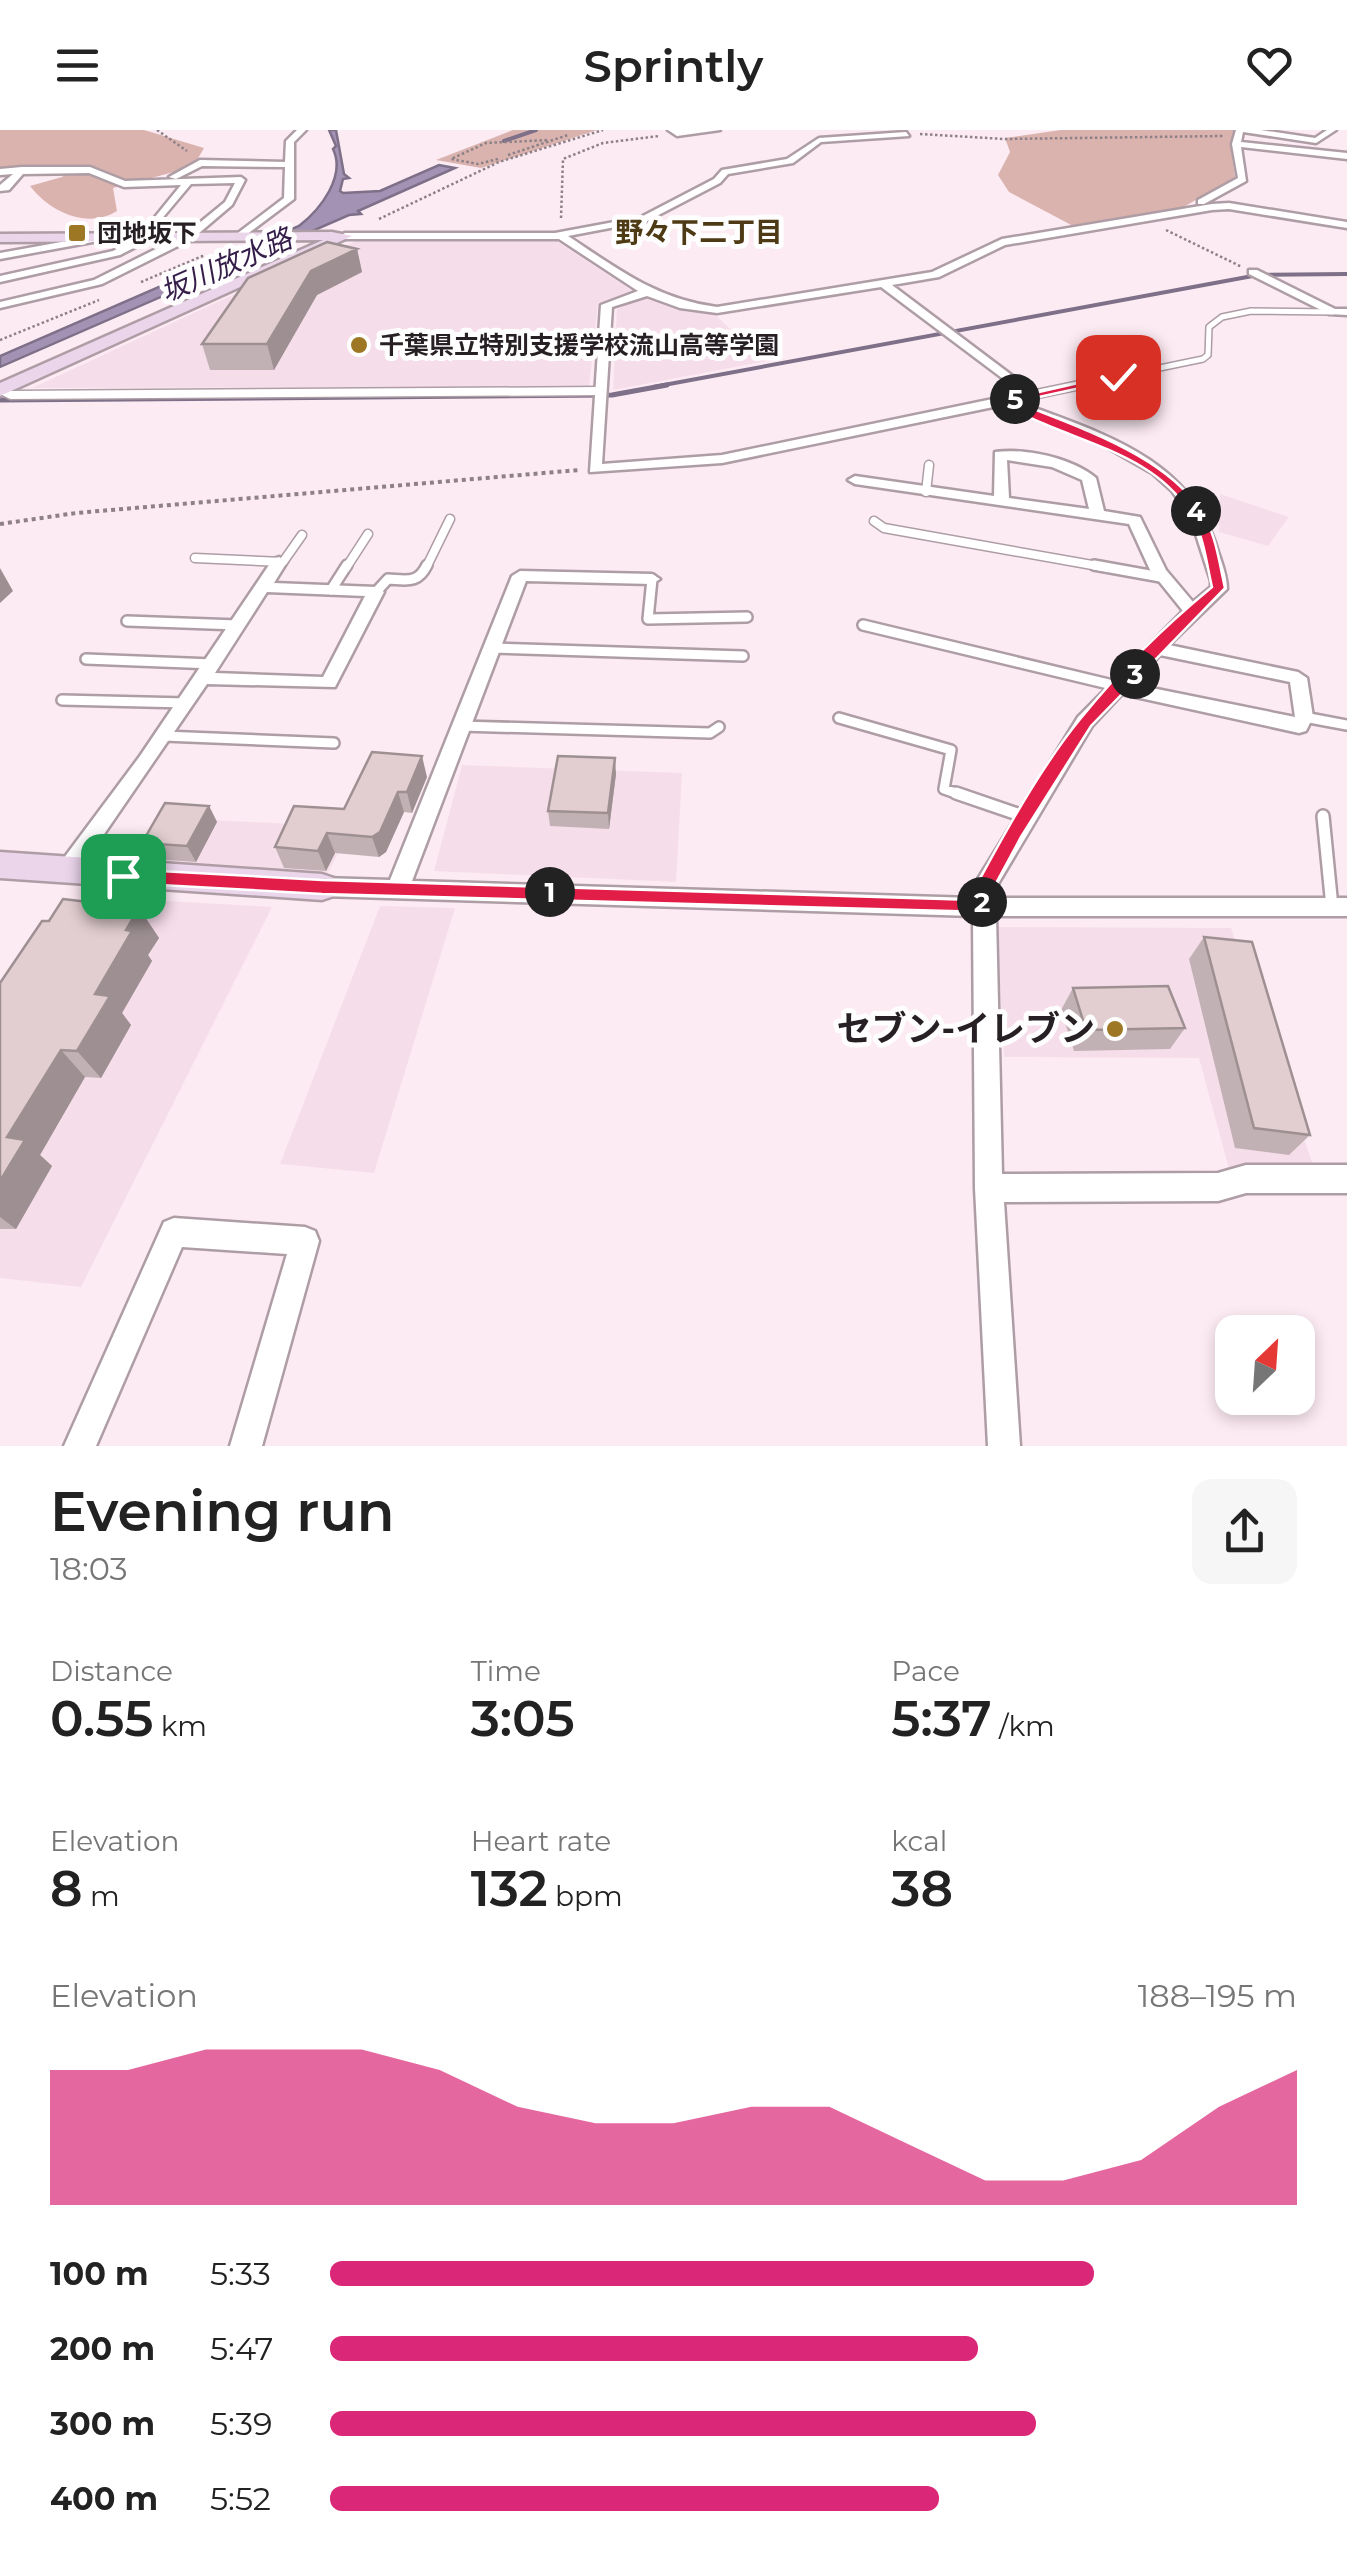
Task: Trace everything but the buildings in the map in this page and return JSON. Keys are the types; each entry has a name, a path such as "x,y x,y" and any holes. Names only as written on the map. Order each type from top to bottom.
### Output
{"street":[{"path":"245,236 289,199 290,141 302,130"},
{"path":"674,132 716,130"},
{"path":"1316,141 1333,130 1347,132"},
{"path":"1,238 561,234 644,220 717,181 725,172 782,164 819,140 906,134"},
{"path":"1239,135 1347,147"},
{"path":"1239,135 1347,156"},
{"path":"1195,210 1194,204 1243,179 1239,135"},
{"path":"152,182 186,173 200,163 291,165"},
{"path":"0,188 6,188 22,170"},
{"path":"0,172 90,170 102,172 113,182 241,180 229,204 187,237 98,282 0,306"},
{"path":"0,279 116,253 145,237 189,181"},
{"path":"561,234 646,292 684,306 717,310 944,272 1002,242 1195,210 1229,206 1347,225"},
{"path":"0,390 340,236"},
{"path":"0,256 106,237"},
{"path":"1257,274 1332,312 1347,312"},
{"path":"884,284 1032,395"},
{"path":"646,292 607,304 595,469 722,459 1032,395"},
{"path":"1004,1446 989,1188 984,888 1085,722 1219,588 1202,522 1183,494 1165,477 1121,450 1005,401"},
{"path":"1002,502 1000,455 1033,458 1070,467 1089,478 1097,513"},
{"path":"855,480 1135,520 1142,543 1176,600 1193,610"},
{"path":"66,872 209,671 278,562"},
{"path":"398,888 520,576 652,579"},
{"path":"209,671 329,683 376,592 264,587"},
{"path":"1122,687 1138,694 1299,726 1304,717 1298,678 1177,655 1160,648"},
{"path":"0,865 322,887 982,907 1339,907"},
{"path":"989,1188 1218,1188 1246,1178 1347,1179"},
{"path":"80,1446 174,1232 305,1242 246,1446"}],"lane":[{"path":"1032,395 1203,359 1208,355 1207,333 1213,322 1227,316 1249,311 1332,312"},
{"path":"0,390 11,395 602,395"},
{"path":"926,492 928,465"},
{"path":"376,592 388,579 413,581 422,576 450,519"},
{"path":"874,522 884,528 1166,578"},
{"path":"331,590 368,534"},
{"path":"195,558 283,562 302,535"},
{"path":"652,579 648,618 747,617"},
{"path":"127,621 238,625"},
{"path":"863,625 1122,687"},
{"path":"490,648 743,656"},
{"path":"86,659 209,671"},
{"path":"62,700 186,702"},
{"path":"1304,717 1347,725"},
{"path":"839,718 951,750 944,789 1026,817"},
{"path":"460,726 710,733 720,727"},
{"path":"164,736 334,743"},
{"path":"1324,816 1339,907"}],"path":[{"path":"157,130 200,163"},
{"path":"476,172 474,167 478,164 587,130"},
{"path":"340,236 476,172 553,143 603,130"},
{"path":"561,234 563,159 603,143 674,132"},
{"path":"906,134 1062,139 1239,135"},
{"path":"478,164 451,159 476,144 549,140"},
{"path":"1142,219 1257,274"},
{"path":"0,524 76,513 595,469"}],"shaded area":[{"path":"0,130 144,130 204,148 193,167 113,188 117,211 82,218 59,211 30,186 62,177 74,168 0,168"},
{"path":"513,130 597,130 481,168 436,160"},
{"path":"1061,130 1235,130 1231,150 1235,177 1182,208 1075,227 1009,192 998,175 1010,152 1005,138"},
{"name":"千葉県立特別支援学校流山高等学園","path":"555,240 634,292 598,303 589,387 32,388 357,241"},
{"path":"646,297 687,312 714,314 766,361 613,390 617,309"},
{"path":"1220,494 1289,517 1268,546 1219,532"},
{"path":"462,765 682,773 676,882 434,871"},
{"path":"172,818 351,827 327,875 144,866"},
{"path":"95,897 272,907 81,1287 0,1278 0,1044"},
{"path":"380,906 455,908 374,1173 280,1164"},
{"path":"997,927 1231,928 1315,1171 1229,1169 1199,1058 1004,1057"}],"water":[{"name":"坂川放水路","path":"329,130 336,130 344,174 349,178 343,179 343,193 380,191 439,165 455,168 358,211 361,214 349,215 0,367 0,356 299,226 323,201 334,181 336,146"}],"waterway":[{"path":"504,141 536,130"},
{"path":"653,387 1258,275 1347,274"},
{"path":"0,400 612,395 667,385"}],"place":[{"name":"団地坂下","path":"77,233"},
{"name":"千葉県立特別支援学校流山高等学園","path":"359,345"},
{"name":"セブン-イレブン","path":"1115,1029"}],"district":[{"name":"野々下二丁目","path":"699,232"}],"route":[{"path":"123,876 322,887 982,907 984,888 1015,832 1085,722 1219,588 1202,522 1178,488 1112,446 1005,401 1118,377"}]}
